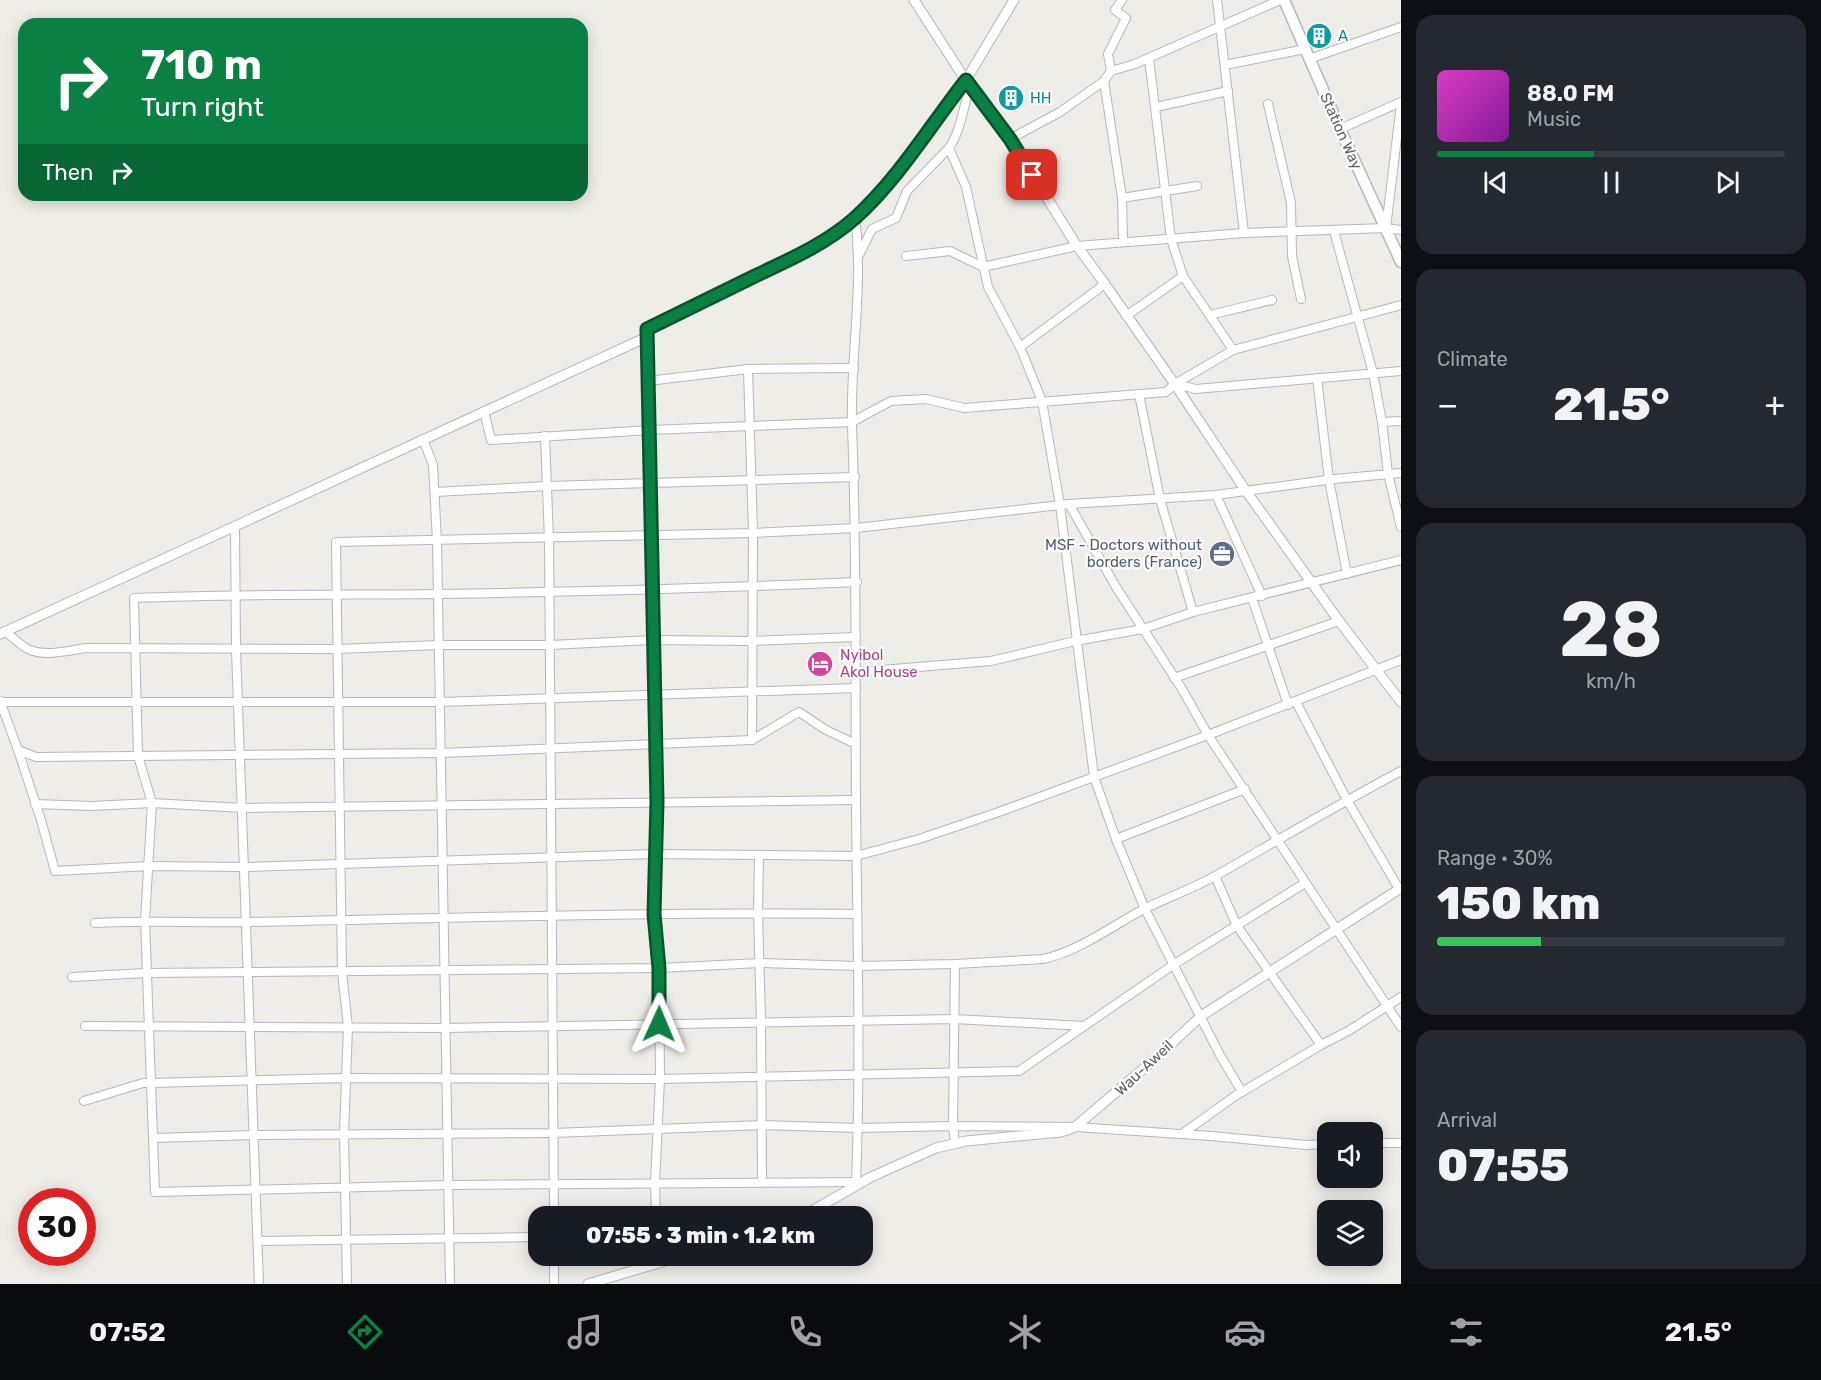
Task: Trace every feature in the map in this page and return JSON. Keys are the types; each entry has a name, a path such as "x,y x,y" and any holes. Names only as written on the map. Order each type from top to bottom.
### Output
{"main road":[{"name":"Station Way","path":"1282,0 1401,262"}],"street":[{"path":"914,0 968,83 1010,139 1077,246 1175,384 1246,491 1311,583 1401,702"},
{"path":"656,1206 660,1079 659,968 654,914 657,802 647,329 794,257 835,233 855,217 909,160 940,113 968,83 1014,0"},
{"path":"1112,71 1108,54 1126,18 1115,10 1122,0"},
{"path":"1217,0 1244,233"},
{"path":"1010,139 1060,112 1104,81 1112,71 1149,58 1220,25 1282,0"},
{"path":"1225,65 1307,54 1401,27"},
{"path":"1149,58 1171,238 1183,276 1233,350"},
{"path":"1104,81 1122,198 1123,243"},
{"path":"859,257 872,230 896,218 906,190 949,148 957,137 968,83"},
{"path":"1156,107 1228,91"},
{"path":"1340,129 1401,103 1386,228"},
{"path":"1268,104 1291,203 1292,256 1301,299"},
{"path":"949,148 966,187 988,287 1020,347 1042,401 1060,505 1094,777 1116,839 1145,909 1226,1066 1242,1092"},
{"path":"1122,198 1197,186"},
{"path":"855,217 859,257 852,422 857,582 856,966 859,1182 448,1185 155,1192 145,920 152,803 138,756 135,598 236,594 439,594 753,587 857,582"},
{"path":"906,256 950,251 983,267 1077,246 1244,233 1386,228 1401,230"},
{"path":"1334,231 1373,373 1388,474 1401,527"},
{"path":"1126,315 1183,276"},
{"path":"1020,347 1106,284"},
{"path":"1210,315 1272,300"},
{"path":"484,411 491,440 650,430 852,422 891,401 926,399 964,408 1166,392 1175,384 1233,350 1401,305"},
{"path":"3,633 647,337"},
{"path":"648,381 748,369 854,368"},
{"path":"748,369 753,533 752,740"},
{"path":"1175,384 1196,389 1401,371"},
{"path":"1317,378 1329,480 1347,574"},
{"path":"1139,394 1160,499 1192,612"},
{"path":"1382,422 1401,421"},
{"path":"545,436 549,539 554,1206"},
{"path":"423,439 433,465 439,594 450,1284"},
{"path":"347,1284 344,1134 348,1027 342,972 336,542 549,539 856,528 1069,504 1216,495 1401,473"},
{"path":"435,492 548,486 650,485 855,477"},
{"path":"1216,495 1262,596"},
{"path":"1069,504 1116,587 1208,735 1401,1027"},
{"path":"235,526 236,650 259,1284"},
{"path":"857,672 991,662 1076,641 1143,629 1192,612 1401,560"},
{"path":"1252,598 1292,703 1400,889"},
{"path":"1174,678 1339,621"},
{"path":"3,633 29,649 41,652 65,652 85,648 337,649 856,637"},
{"path":"856,688 441,702 0,702 36,804 55,871 149,866 245,867 654,854 856,856 919,839 1094,777 1401,660"},
{"path":"18,750 36,757 551,750 752,740 800,712 826,730 856,744"},
{"path":"72,977 146,973 659,968 760,963 856,966 1034,960 1052,957 1098,936 1145,909 1215,876 1276,839 1401,771"},
{"path":"1116,839 1245,789"},
{"path":"36,804 92,806 152,803 243,808 856,800"},
{"path":"759,856 762,1182"},
{"path":"1215,876 1237,926 1321,1045"},
{"path":"84,1101 143,1083 346,1078 660,1079 1018,1071 1173,965 1305,883"},
{"name":"Wau-Aweil","path":"823,1206 859,1182 936,1148 955,1143 1061,1132 1075,1127 1155,1059 1180,1033 1201,1016 1400,889"},
{"path":"94,923 145,920 247,922 444,916 856,914"},
{"path":"955,964 953,1126 955,1143"},
{"path":"1182,1134 1242,1092 1350,1030 1401,997"},
{"path":"85,1026 446,1028 955,1019 1084,1026"},
{"path":"153,1138 553,1133 762,1125 858,1128 1075,1127 1317,1144"},
{"path":"1383,1143 1401,1143"},
{"path":"258,1241 528,1237"},
{"path":"554,1266 554,1284"},
{"path":"580,1284 591,1283 637,1266"}],"place":[{"name":"A","path":"1319,36"},
{"name":"HH","path":"1011,98"},
{"name":"MSF - Doctors without borders (France)","path":"1222,554"},
{"name":"Nyibol Akol House","path":"820,664"}],"route":[{"path":"659,1024 659,968 654,914 657,802 647,329 794,257 835,233 855,217 909,160 940,113 966,80 1010,139 1032,175"}]}
